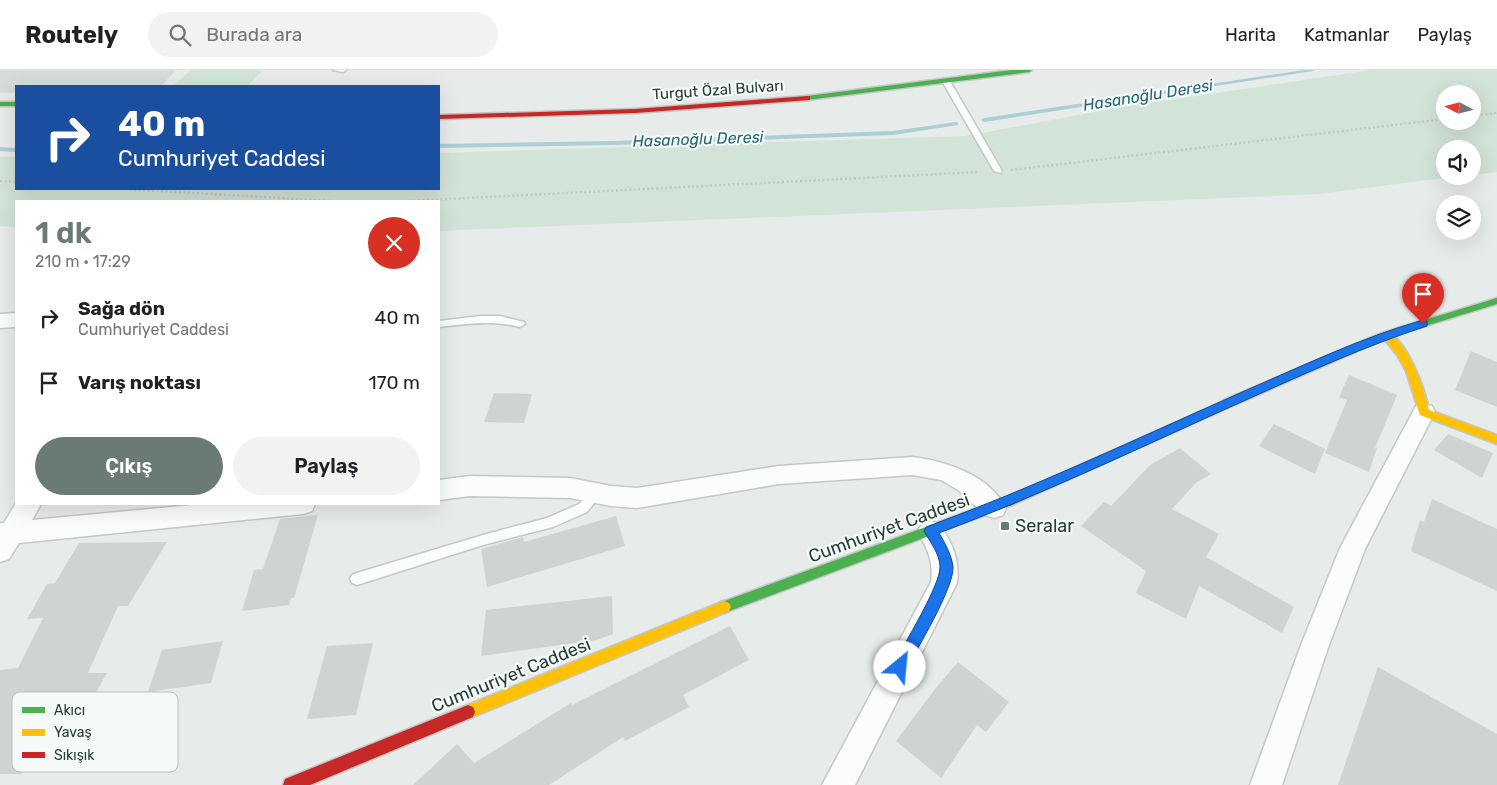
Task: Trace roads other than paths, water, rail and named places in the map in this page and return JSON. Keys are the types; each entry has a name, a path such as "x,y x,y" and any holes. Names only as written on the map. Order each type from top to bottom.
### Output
{"main road":[{"name":"Turgut Özal Bulvarı","path":"440,118 625,112 702,107 851,94 1029,70"},
{"path":"0,104 15,104"},
{"name":"Cumhuriyet Caddesi","path":"291,785 705,614 994,508 1268,385 1386,335 1497,301"},
{"path":"1386,335 1400,348 1410,363 1420,386 1424,412 1497,440"}],"street":[{"path":"0,321 15,320"},
{"path":"1266,785 1315,645 1354,548 1424,412"},
{"path":"440,490 470,486 538,487 597,492 611,496 637,498 779,475 912,466 930,468 967,481 994,508"},
{"path":"3,540 28,505"},
{"path":"3,540 295,505"},
{"path":"838,785 944,583 946,566 942,550 931,531"}],"lane":[{"path":"336,70 343,70"},
{"path":"946,81 998,171"},
{"path":"440,324 482,319 507,319 520,324"},
{"path":"357,579 483,540 548,523 583,508 597,492"}],"waterway":[{"name":"Hasanoğlu Deresi","path":"984,120 1313,70"},
{"name":"Hasanoğlu Deresi","path":"440,146 613,143 893,133 956,124"},
{"name":"Hasanoğlu Deresi","path":"0,149 15,150"}],"place":[{"name":"Seralar","path":"1005,526"}]}
